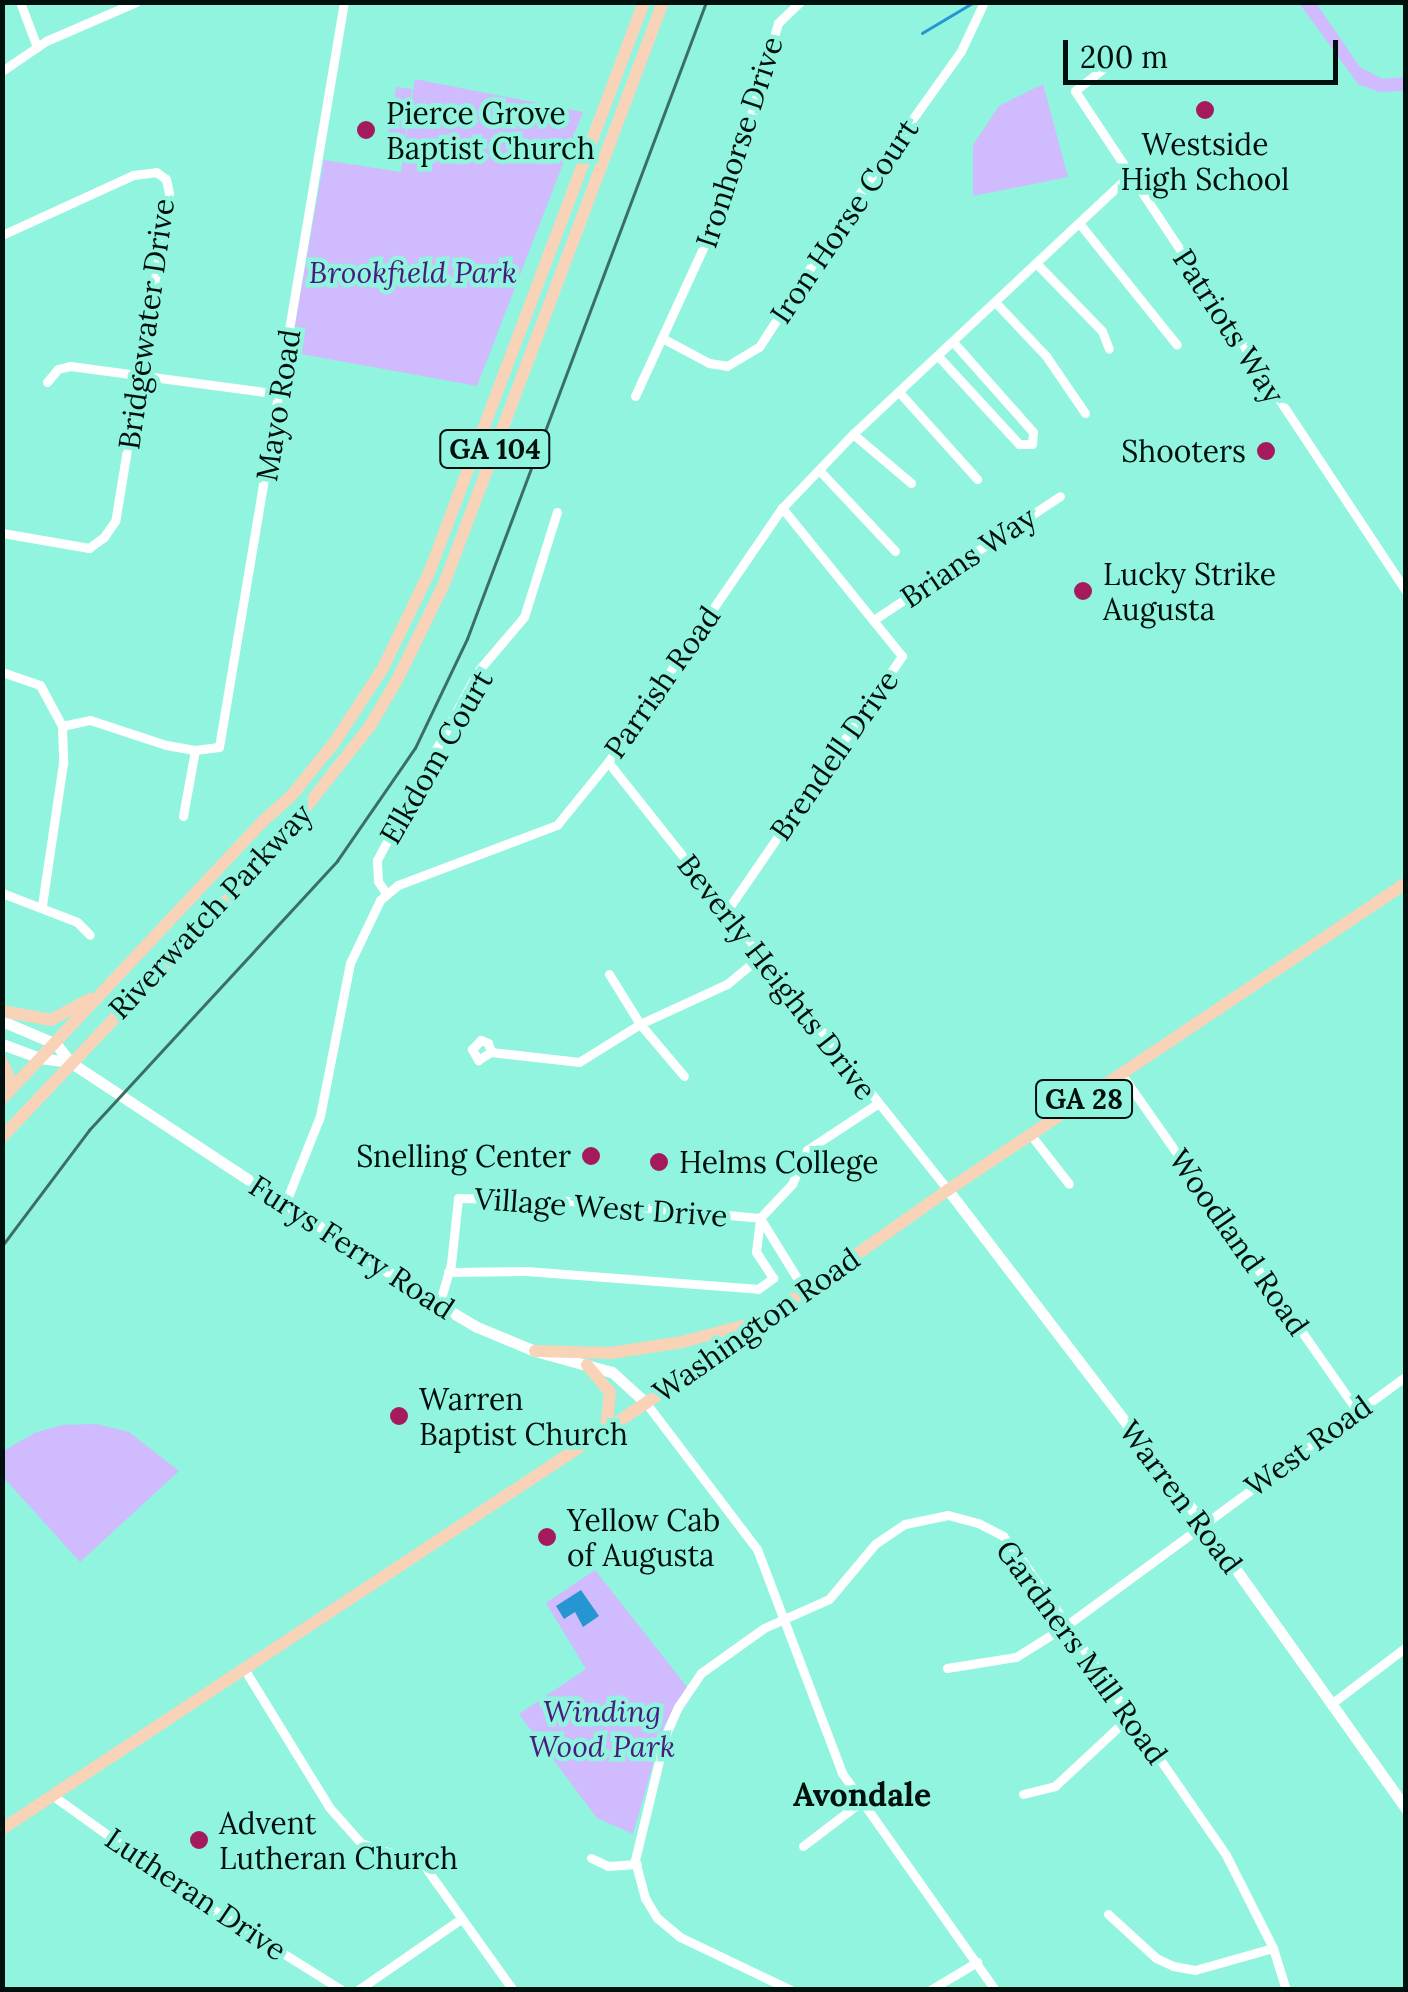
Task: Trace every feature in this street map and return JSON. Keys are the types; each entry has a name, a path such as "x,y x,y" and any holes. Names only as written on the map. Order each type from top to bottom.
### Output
{"main road":[{"name":"Riverwatch Parkway","path":"2,1095 56,1044 262,822 292,795 334,742 383,668 429,573 644,2"},
{"name":"Riverwatch Parkway","path":"2,1137 263,862 370,726 397,680 444,584 663,2"},
{"name":"Washington Road","path":"2,1829 646,1403 1030,1134 1403,890"},
{"path":"2,1012 51,1020 109,987"},
{"name":"Furys Ferry Road","path":"2,1022 56,1044 70,1062 102,1084 439,1305 536,1351 612,1372 646,1403"},
{"name":"Furys Ferry Road","path":"2,1044 40,1058 70,1062"},
{"path":"2,1062 10,1079 2,1095"},
{"name":"Warren Road","path":"948,1190 1203,1524 1406,1808"},
{"name":"GA 28","path":"536,1351 611,1353 682,1342 766,1320"},
{"path":"587,1365 610,1392 606,1429"}],"street":[{"path":"20,2 37,46"},
{"path":"2,71 37,46 136,2"},
{"name":"Mayo Road","path":"195,750 219,747 344,2"},
{"name":"Ironhorse Drive","path":"634,396 728,194 778,23 800,2"},
{"name":"Iron Horse Court","path":"662,338 709,363 727,366 759,347 847,211 961,51 984,3"},
{"name":"Patriots Way","path":"1104,68 1075,92 1406,591"},
{"name":"Bridgewater Drive","path":"2,236 133,175 156,172 166,179 169,192 115,521 104,537 89,548 2,533"},
{"name":"Parrish Road","path":"386,893 557,825 608,762 782,508 853,434 1130,175"},
{"path":"1079,223 1177,345"},
{"path":"1036,264 1102,331 1109,349"},
{"path":"995,302 1046,356 1084,412"},
{"path":"938,356 1018,442 1032,444 1033,432 953,342"},
{"path":"47,382 58,369 70,366 280,394"},
{"path":"899,392 978,479"},
{"path":"853,434 911,484"},
{"path":"818,470 895,551"},
{"name":"Brians Way","path":"875,619 1060,496"},
{"name":"Brendell Drive","path":"726,912 902,656 782,508"},
{"name":"Elkdom Court","path":"386,893 378,881 377,860 478,672 524,616 556,512"},
{"path":"2,672 40,685 62,726 63,763 42,906"},
{"path":"62,726 90,720 195,750 182,816"},
{"name":"Beverly Heights Drive","path":"608,762 948,1190"},
{"path":"2,893 76,922 90,935"},
{"path":"285,1204 320,1116 350,963 366,925 386,893"},
{"path":"491,1052 579,1062 640,1024 726,984 761,956"},
{"path":"609,974 640,1024 684,1076"},
{"name":"Woodland Road","path":"1122,1075 1357,1410"},
{"name":"Village West Drive","path":"448,1272 526,1270 758,1288 773,1278 756,1252 760,1218 792,1184 806,1150 877,1104"},
{"path":"1030,1134 1069,1184"},
{"name":"Village West Drive","path":"439,1305 448,1272 458,1198 571,1201 760,1218"},
{"name":"Village West Drive","path":"760,1218 805,1291"},
{"name":"West Road","path":"947,1668 1016,1657 1067,1625 1406,1376"},
{"path":"646,1403 757,1549 787,1619 842,1773 995,1990"},
{"name":"Gardners Mill Road","path":"637,1864 666,1736 678,1707 701,1673 764,1628 829,1599 875,1544 905,1524 948,1516 978,1523 1002,1536 1067,1625 1226,1855 1273,1948 1286,1990"},
{"path":"1331,1704 1406,1647"},
{"path":"244,1667 340,1819 361,1843 423,1864 513,1990"},
{"path":"1024,1794 1055,1786 1130,1716"},
{"name":"Lutheran Drive","path":"52,1795 201,1902 342,1990"},
{"path":"803,1846 862,1801"},
{"path":"633,1804 647,1808"},
{"path":"591,1858 608,1866 637,1864 645,1898 657,1918 680,1937 791,1990"},
{"path":"1108,1914 1156,1958 1173,1966 1195,1970 1273,1948"},
{"path":"358,1990 462,1919"},
{"path":"930,1990 977,1962"}],"green space":[{"path":"1299,3 1316,3 1360,67 1382,79 1405,77 1405,91 1379,92 1358,84"},
{"name":"Brookfield Park","path":"415,79 583,112 477,386 290,352 324,160 401,172"},
{"path":"1043,84 1068,177 973,196 973,145 999,106"},
{"path":"396,87 412,89 405,137 388,135"},
{"path":"96,1424 129,1432 179,1471 80,1562 3,1477 3,1451 37,1432 62,1425"},
{"name":"Winding Wood Park","path":"595,1570 687,1687 664,1726 633,1834 597,1818 519,1714 586,1669 546,1603"}],"water":[{"path":"581,1590 599,1616 583,1627 575,1612 564,1619 556,1606"}],"waterway":[{"path":"922,33 974,2"}],"railway":[{"path":"2,1246 89,1130 337,861 415,748 467,639 706,2"}],"place":[{"name":"Westside High School","path":"1205,110"},
{"name":"Pierce Grove Baptist Church","path":"366,130"},
{"name":"Shooters","path":"1266,451"},
{"name":"Lucky Strike Augusta","path":"1083,591"},
{"name":"Snelling Center","path":"591,1156"},
{"name":"Helms College","path":"659,1162"},
{"name":"Warren Baptist Church","path":"399,1416"},
{"name":"Yellow Cab of Augusta","path":"547,1537"},
{"name":"Advent Lutheran Church","path":"199,1840"}],"district":[{"name":"Avondale","path":"862,1795"}]}
